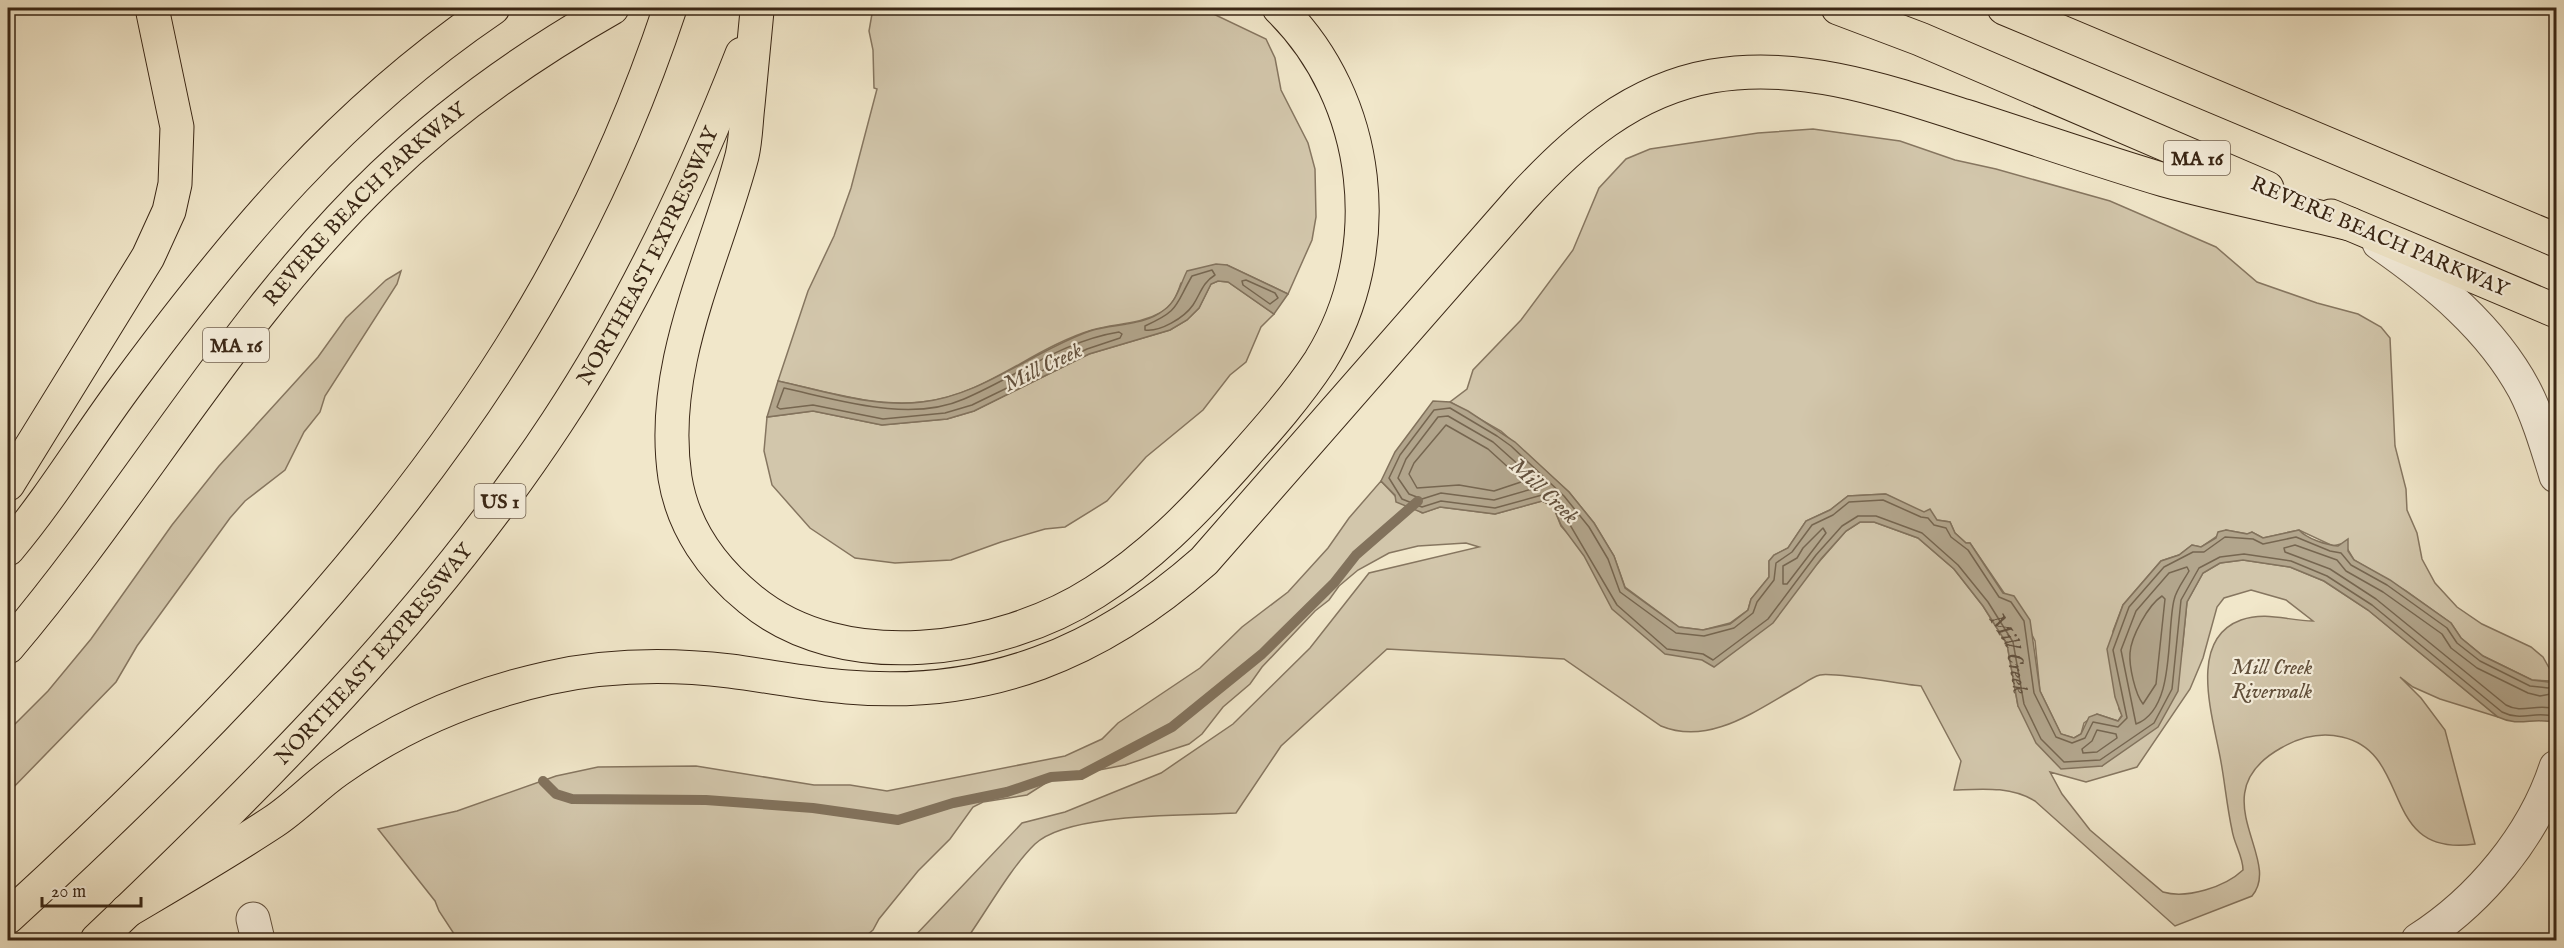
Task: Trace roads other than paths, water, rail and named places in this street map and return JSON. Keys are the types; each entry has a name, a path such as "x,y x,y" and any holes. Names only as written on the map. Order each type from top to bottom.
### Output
{"highway":[{"path":"8,484 148,257 169,211 175,184 177,127 152,8"},
{"name":"MA 16","path":"8,549 43,504 126,385 198,290 272,201 326,145 386,89 451,36 493,8"},
{"name":"REVERE BEACH PARKWAY","path":"8,646 81,556 226,357 339,220 382,176 473,97 533,56 612,8"},
{"path":"654,55 658,8"},
{"path":"8,917 123,808 252,674 337,581 423,473 483,391 548,285 607,169 654,55 670,8"},
{"path":"758,9 743,152 682,345 674,417 675,479 694,535 721,571 756,605 771,615 807,632 846,643 886,648 924,647 993,635 1059,612 1114,580 1152,552 1203,501 1271,425 1321,359 1340,321 1355,280 1362,240 1363,197 1359,157 1349,118 1332,81 1311,45 1279,8"},
{"name":"REVERE BEACH PARKWAY","path":"1838,8 1920,39 2556,311"},
{"path":"2004,8 2556,240"},
{"name":"NORTHEAST EXPRESSWAY","path":"97,940 239,802 369,662 449,568 533,456 591,368 649,262 703,150 758,9"},
{"path":"127,912 276,820 321,782 378,743 461,703 508,688 594,671 682,667 847,687 927,688 1005,675 1078,649 1146,609 1204,561 1521,199 1568,150 1588,133 1624,109 1684,83 1710,76 1767,71 1830,78 1928,104 2165,180 2350,224"}],"street":[{"path":"2350,224 2422,275 2491,340 2526,392 2556,476"},
{"path":"2418,940 2451,916 2511,853 2540,807 2556,767"}],"water":[{"name":"Mill Creek","path":"1216,264 1227,265 1288,294 1274,314 1228,282 1218,281 1211,284 1199,308 1187,320 1170,330 1089,354 974,411 947,419 882,425 813,411 767,417 778,381 849,398 886,403 922,402 966,391 1090,331 1138,322 1156,315 1172,302 1187,271"},
{"name":"Mill Creek","path":"1433,401 1450,402 1468,411 1515,442 1569,492 1594,523 1614,556 1625,588 1679,627 1703,630 1730,624 1748,610 1751,599 1769,577 1769,561 1774,555 1788,548 1806,521 1830,510 1848,496 1886,494 1924,512 1930,509 1937,520 1950,522 1955,533 1966,543 1970,543 2003,593 2014,596 2030,620 2040,691 2061,734 2074,738 2081,734 2089,717 2097,714 2118,721 2122,716 2115,697 2107,649 2123,605 2161,561 2179,555 2192,545 2201,547 2216,538 2218,532 2226,530 2247,534 2252,532 2263,538 2299,530 2312,539 2338,546 2348,539 2348,551 2354,560 2390,580 2451,623 2461,638 2483,656 2532,680 2548,682 2556,679 2556,723 2548,721 2514,722 2498,717 2368,610 2324,581 2290,567 2243,560 2220,563 2203,573 2187,602 2178,691 2158,727 2102,766 2061,769 2036,743 2018,706 2007,644 1983,606 1954,569 1918,538 1874,522 1860,522 1846,531 1821,559 1773,623 1714,667 1702,660 1665,654 1612,609 1584,556 1561,525 1553,506 1542,501 1495,514 1440,507 1423,513 1396,502 1395,495 1381,481 1395,452"}],"waterway":[{"path":"543,781 556,794 572,799 706,800 813,808 898,820 953,803 1007,792 1051,777 1081,775 1172,727 1262,654 1334,583 1356,555 1418,501"}],"park label":[{"name":"Mill Creek Riverwalk","path":"2272,679"}]}
